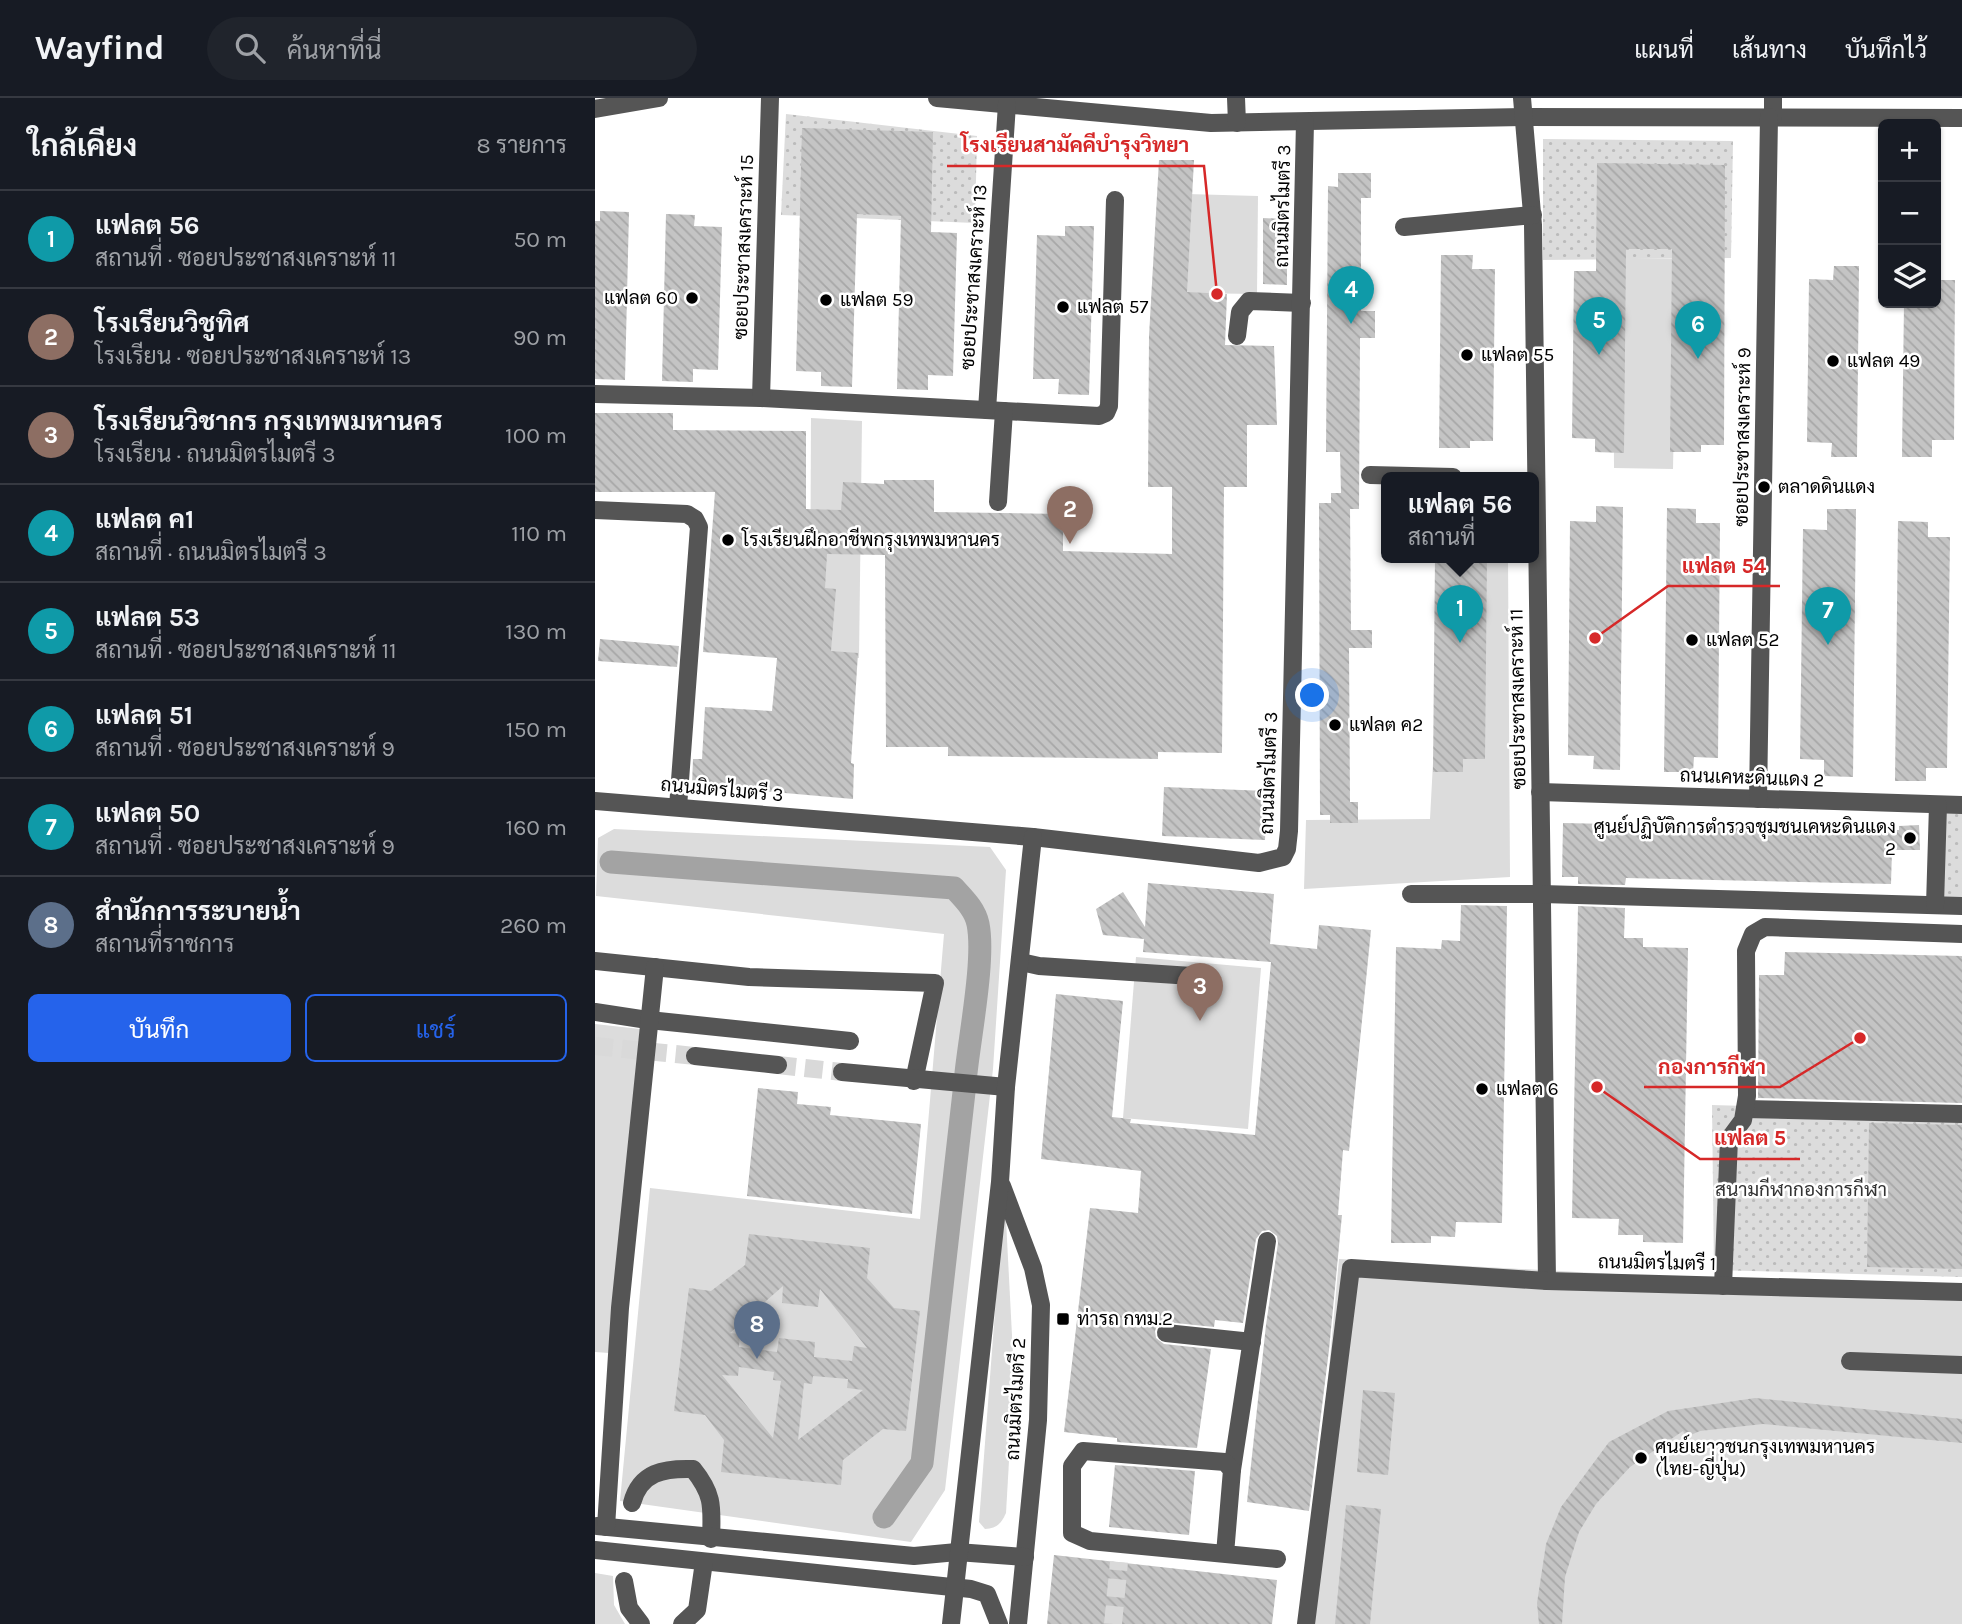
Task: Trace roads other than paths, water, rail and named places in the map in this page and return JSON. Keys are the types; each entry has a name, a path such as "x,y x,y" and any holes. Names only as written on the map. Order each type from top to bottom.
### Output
{"street":[{"path":"595,110 659,98"},
{"name":"ซอยประชาสงเคราะห์ 15","path":"761,398 770,98"},
{"path":"937,98 1166,121 1237,123 1523,117 1962,118"},
{"path":"1236,98 1237,123"},
{"name":"ซอยประชาสงเคราะห์ 11","path":"1522,98 1532,215 1534,472"},
{"name":"ซอยประชาสงเคราะห์ 9","path":"1758,799 1773,98"},
{"name":"ซอยประชาสงเคราะห์ 13","path":"998,502 995,410 1007,104"},
{"name":"ถนนมิตรไมตรี 3","path":"595,801 1033,837 1259,863 1274,862 1283,857 1287,849 1305,122"},
{"path":"595,394 761,398 1099,416 1106,413 1109,406 1115,200"},
{"path":"1404,227 1532,215"},
{"path":"1237,336 1240,312 1249,301 1302,303"},
{"path":"1370,475 1381,475"},
{"path":"595,510 687,514 695,519 699,527 678,807"},
{"name":"ซอยประชาสงเคราะห์ 11","path":"1536,563 1547,1281"},
{"name":"ถนนเคหะดินแดง 2","path":"1540,792 1962,805"},
{"path":"1935,905 1938,805"},
{"name":"ถนนมิตรไมตรี 2","path":"951,1624 1000,1182 1006,1087 1033,837"},
{"path":"1411,894 1542,894 1962,906"},
{"path":"1723,1286 1729,1139 1743,1120 1745,1110 1746,951 1753,934 1765,927 1962,934"},
{"path":"595,961 749,977 935,983 914,1081"},
{"path":"1020,962 1039,966 1207,977"},
{"path":"655,967 600,1527 913,1556 957,1552 1025,1557"},
{"path":"595,1012 850,1041"},
{"path":"695,1056 778,1065"},
{"path":"842,1072 914,1081 1006,1087"},
{"path":"1745,1110 1962,1114"},
{"name":"ถนนมิตรไมตรี 2","path":"1000,1182 1021,1233 1041,1305 1038,1420 1018,1624"},
{"path":"1225,1554 1233,1470 1267,1241"},
{"name":"ถนนมิตรไมตรี 1","path":"1306,1624 1351,1268 1547,1281 1962,1292"},
{"path":"1166,1333 1252,1342"},
{"path":"1850,1361 1962,1365"},
{"path":"1233,1470 1225,1462 1083,1451 1072,1466 1072,1533 1090,1541 1277,1559"},
{"path":"632,1503 635,1489 646,1476 668,1468 693,1469 708,1489 712,1506 711,1539"},
{"path":"1119,1562 1122,1544"},
{"path":"595,1550 987,1594 999,1624"},
{"path":"682,1624 697,1610 704,1562"},
{"path":"624,1581 629,1608 641,1624"}],"waterway":[{"path":"611,862 954,888 974,913 980,939 966,1073"},
{"path":"884,1517 922,1463 964,1092"}],"tunnel":[{"path":"595,1046 695,1056"},
{"path":"778,1065 842,1072"},
{"path":"1113,1624 1119,1562"}],"place":[{"name":"โรงเรียนสามัคคีบํารุงวิทยา","path":"1217,294"},
{"name":"แฟลต 60","path":"692,298"},
{"name":"แฟลต 59","path":"826,300"},
{"name":"แฟลต 57","path":"1063,307"},
{"name":"แฟลต ค1","path":"1351,324"},
{"name":"แฟลต 55","path":"1467,355"},
{"name":"แฟลต 53","path":"1599,355"},
{"name":"แฟลต 51","path":"1698,359"},
{"name":"แฟลต 49","path":"1833,361"},
{"name":"ตลาดดินแดง","path":"1764,487"},
{"name":"โรงเรียนฝึกอาชีพกรุงเทพมหานคร","path":"728,540"},
{"name":"โรงเรียนวิชูทิศ","path":"1070,544"},
{"name":"แฟลต 54","path":"1595,638"},
{"name":"แฟลต 52","path":"1692,640"},
{"name":"แฟลต 56","path":"1460,643"},
{"name":"แฟลต 50","path":"1828,645"},
{"name":"แฟลต ค2","path":"1335,725"},
{"name":"ศูนย์ปฏิบัติการตำรวจชุมชนเคหะดินแดง 2","path":"1910,838"},
{"name":"โรงเรียนวิชากร กรุงเทพมหานคร","path":"1200,1021"},
{"name":"กองการกีฬา","path":"1860,1038"},
{"name":"แฟลต 5","path":"1597,1087"},
{"name":"แฟลต 6","path":"1482,1089"},
{"name":"ท่ารถ กทม.2","path":"1063,1319"},
{"name":"สำนักการระบายน้ำ","path":"757,1359"},
{"name":"ศูนย์เยาวชนกรุงเทพมหานคร (ไทย-ญี่ปุ่น)","path":"1641,1458"}],"park label":[{"name":"สนามกีฬากองการกีฬา","path":"1801,1190"}]}
